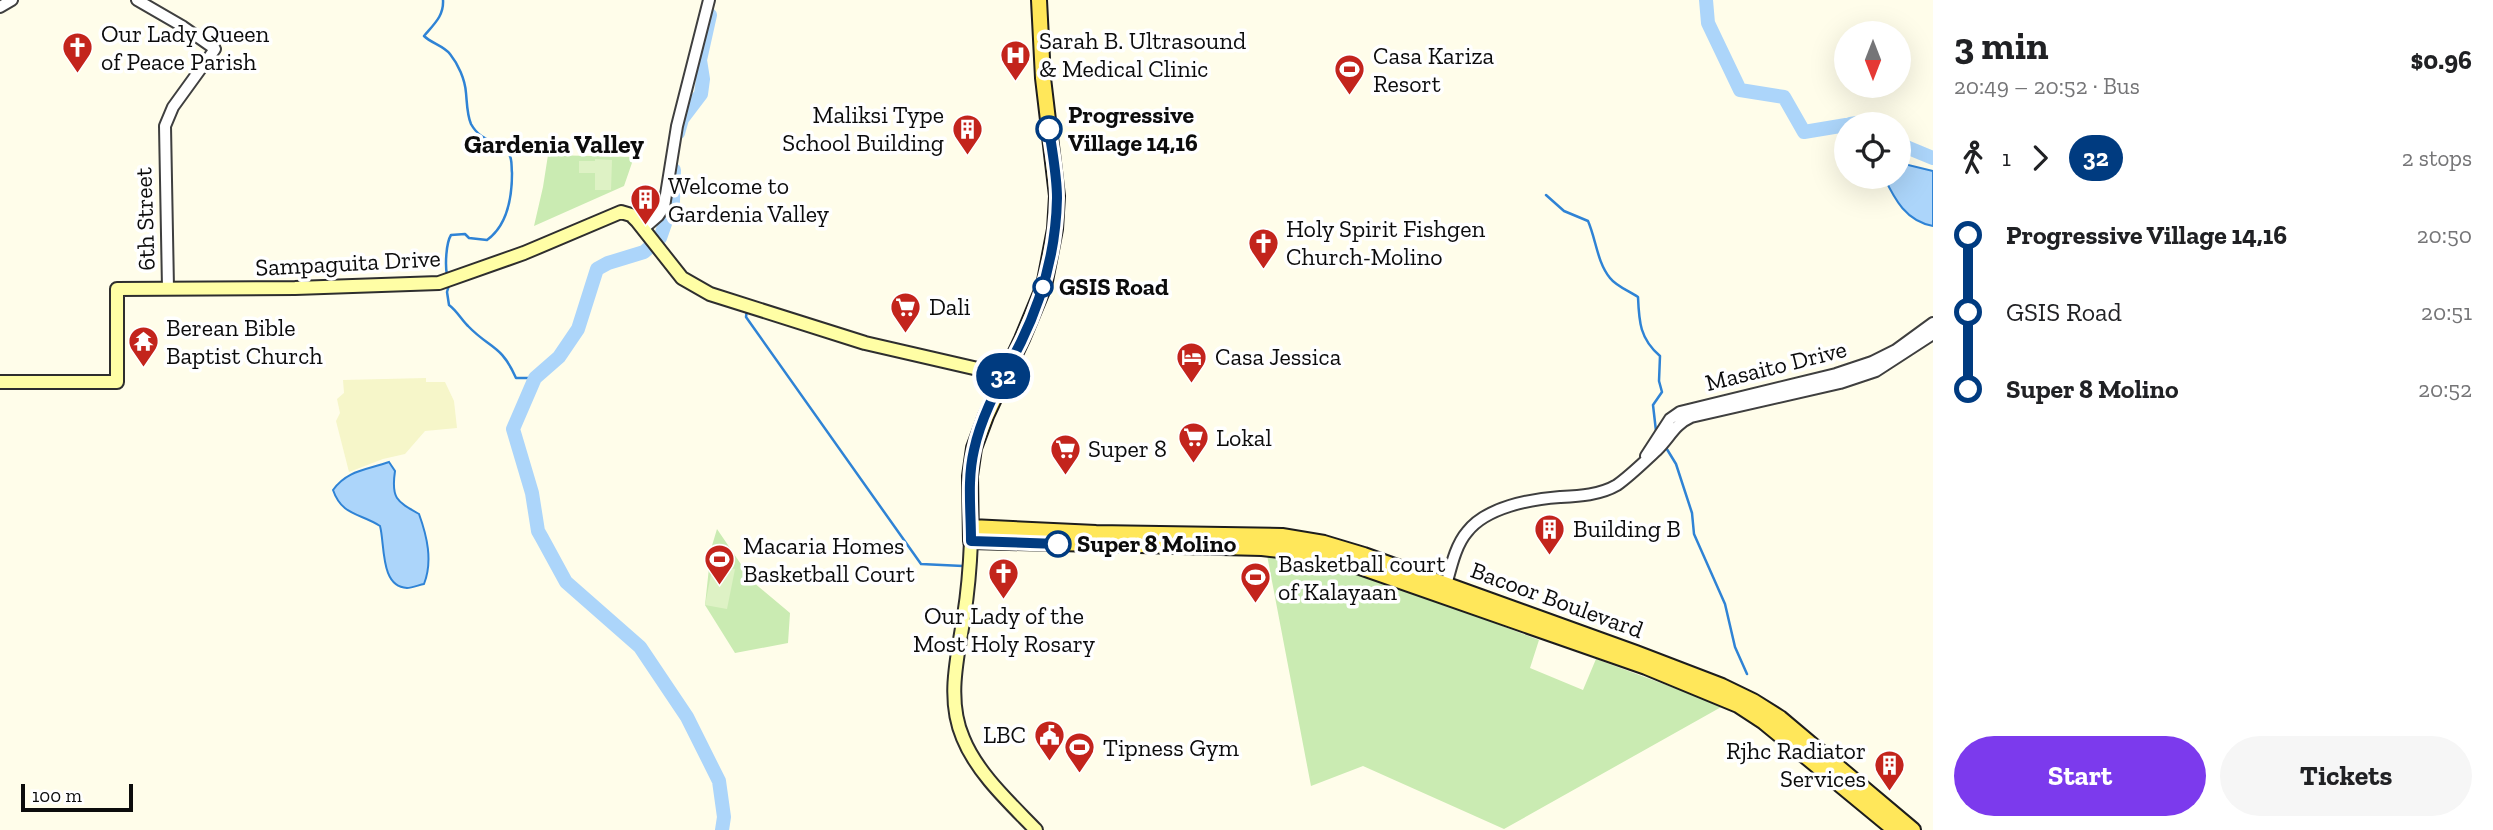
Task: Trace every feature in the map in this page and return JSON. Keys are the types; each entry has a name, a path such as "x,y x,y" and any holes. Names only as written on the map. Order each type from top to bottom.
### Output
{"main road":[{"path":"1037,830 976,763 959,727 955,702 955,674 969,582 970,476 974,448 1044,286 1055,229 1057,196 1043,78 1039,0"},
{"name":"Sampaguita Drive","path":"0,382 117,382 117,289 295,288 451,279 524,253 614,214 632,215 643,229"},
{"path":"643,229 682,278 710,294 855,340 1004,375"},
{"name":"Bacoor Boulevard","path":"971,534 1297,545 1364,555 1444,589 1780,718 1913,830"},
{"name":"Bacoor Boulevard","path":"1751,706 1895,830"}],"street":[{"path":"0,7 12,0"},
{"name":"6th Street","path":"137,0 215,49 168,117 164,148 168,288"},
{"path":"643,229 664,207 677,126 709,0"},
{"name":"Masaito Drive","path":"1444,589 1464,536 1485,518 1511,505 1531,500 1586,496 1615,486 1643,461 1664,434 1670,419 1680,412 1836,374 1872,362 1896,350 1933,323"},
{"name":"Masaito Drive","path":"1664,434 1691,417 1840,383 1876,371 1933,334"}],"green space":[{"path":"548,155 634,157 624,186 534,226"},
{"path":"612,160 611,190 595,190 595,173 579,173 579,161"},
{"path":"426,378 426,382 445,382 454,401 457,428 425,431 405,454 349,472 336,421 340,413 337,399 344,393 343,380"},
{"path":"717,529 753,582 790,613 788,643 735,653 705,605 711,549"},
{"path":"1267,555 1351,569 1539,640 1530,668 1583,690 1596,659 1723,706 1504,829 1363,766 1311,786"},
{"name":"Macaria Homes Basketball Court","path":"713,564 735,569 727,609 705,605"}],"water":[{"path":"1911,166 1933,171 1933,226 1916,219 1897,201 1890,189 1911,189"},
{"path":"389,462 395,471 394,487 397,498 419,514 426,540 428,566 424,584 409,588 398,586 388,573 380,526 341,505 333,490 351,474"}],"waterway":[{"path":"443,0 440,15 424,36 453,58 464,82 471,124 480,135 508,152 512,173 510,201 500,227 487,240 469,238 465,234 451,235 446,254 447,275"},
{"path":"1706,0 1708,23 1740,90 1784,97 1804,132 1834,127"},
{"path":"678,133 682,119 701,94 703,79 700,60 710,15"},
{"path":"1911,149 1933,158"},
{"path":"674,170 673,201 660,238 644,252 597,269 578,329 559,357 535,378 513,429 532,493 538,531 566,582 640,647 687,717 719,781 724,817 722,830"},
{"path":"1546,195 1564,211 1588,221 1606,272 1616,284 1638,297 1642,330 1648,343 1660,356 1659,381 1662,392 1653,405 1656,431"},
{"path":"449,285 449,305 500,353 516,378 535,378"},
{"path":"747,309 746,317 921,564 963,566"},
{"path":"1665,446 1676,464 1692,513 1694,534 1725,604 1735,647 1747,674"}],"bus line":[{"name":"32","path":"1049,129 1057,196 1055,229 1046,279 974,448 970,476 971,541 1058,544"}],"place":[{"name":"Our Lady Queen of Peace Parish","path":"78,75"},
{"name":"Sarah B. Ultrasound & Medical Clinic","path":"1016,82"},
{"name":"Casa Kariza Resort","path":"1350,97"},
{"name":"Progressive Village 14,16","path":"1049,129"},
{"name":"Maliksi Type School Building","path":"967,156"},
{"name":"Welcome to Gardenia Valley","path":"645,227"},
{"name":"Holy Spirit Fishgen Church-Molino","path":"1263,270"},
{"name":"GSIS Road","path":"1043,287"},
{"name":"Dali","path":"906,334"},
{"name":"Berean Bible Baptist Church","path":"143,369"},
{"name":"Casa Jessica","path":"1192,384"},
{"name":"Lokal","path":"1193,465"},
{"name":"Super 8","path":"1065,476"},
{"name":"Super 8 Molino","path":"1058,544"},
{"name":"Building B","path":"1550,556"},
{"name":"Macaria Homes Basketball Court","path":"720,587"},
{"name":"Our Lady of the Most Holy Rosary","path":"1004,601"},
{"name":"Basketball court of Kalayaan","path":"1255,605"},
{"name":"LBC","path":"1049,762"},
{"name":"Tipness Gym","path":"1080,775"},
{"name":"Rjhc Radiator Services","path":"1889,792"}],"district":[{"name":"Gardenia Valley","path":"554,144"}]}
